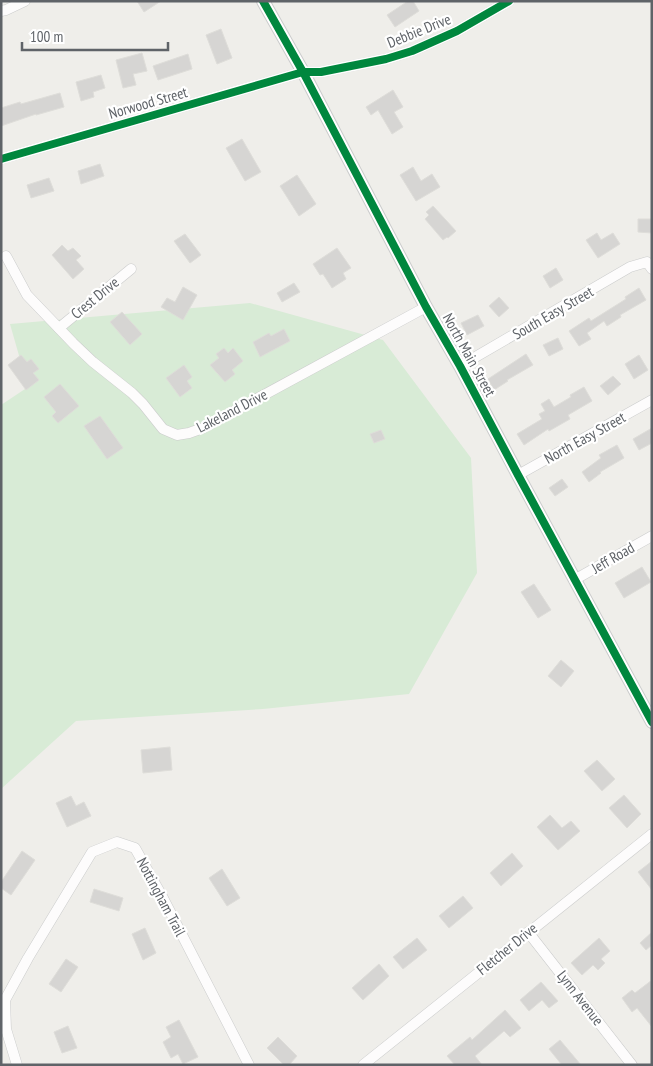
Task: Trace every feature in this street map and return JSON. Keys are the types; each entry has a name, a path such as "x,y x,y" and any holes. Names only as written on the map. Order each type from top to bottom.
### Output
{"street":[{"path":"1,11 25,1"},
{"name":"North Main Street","path":"263,1 303,72 426,307 460,366 652,722"},
{"name":"Debbie Drive","path":"303,72 321,72 386,59 412,51 458,31 509,1"},
{"name":"Norwood Street","path":"1,159 303,72"},
{"name":"Lakeland Drive","path":"6,256 26,295 93,362 132,393 163,429 177,435 203,428 426,307"},
{"name":"South Easy Street","path":"460,366 630,267 649,266"},
{"name":"Crest Drive","path":"59,328 131,269"},
{"name":"North Easy Street","path":"518,475 652,400"},
{"name":"Jeff Road","path":"574,580 652,536"},
{"name":"Fletcher Drive","path":"367,1064 528,932 652,834"},
{"name":"Nottingham Trail","path":"17,1065 6,1028 5,1000 33,949 92,852 117,842 135,848 249,1065"},
{"name":"Lynn Avenue","path":"528,932 632,1065"}],"green space":[{"path":"250,303 383,340 471,458 477,573 409,694 263,709 76,721 1,789 1,405 28,387 10,324"}],"building":[{"path":"137,1 161,1 144,12"},
{"path":"408,1 413,1 419,11 395,27 387,15"},
{"path":"221,29 232,58 217,64 206,35"},
{"path":"142,53 147,71 133,74 136,85 123,88 116,60"},
{"path":"188,54 192,69 158,80 153,66"},
{"path":"101,75 105,88 93,92 94,97 81,101 76,82"},
{"path":"393,90 403,107 394,112 403,127 392,134 378,110 371,115 366,107"},
{"path":"60,93 64,107 1,126 1,108"},
{"path":"242,139 261,172 245,181 226,148"},
{"path":"100,164 104,176 81,184 78,171"},
{"path":"413,167 421,181 432,174 440,187 416,201 400,175"},
{"path":"297,175 316,204 299,216 280,186"},
{"path":"49,178 54,191 31,198 27,185"},
{"path":"433,206 456,231 443,240 425,219 429,215 426,212"},
{"path":"638,219 652,219 652,233 638,232"},
{"path":"597,233 601,240 613,233 620,244 598,258 586,240"},
{"path":"185,234 201,255 190,263 174,241"},
{"path":"62,245 68,251 73,248 81,256 76,260 84,269 73,279 52,255"},
{"path":"337,248 351,268 343,273 346,279 332,288 323,274 320,275 313,264"},
{"path":"556,268 563,280 550,288 543,276"},
{"path":"294,283 300,292 282,302 277,293"},
{"path":"183,287 197,295 183,320 161,307 167,298 175,302"},
{"path":"639,288 646,300 620,315 621,317 607,326 604,321 587,333 591,339 579,346 569,331 589,318 591,321 626,299 625,297"},
{"path":"499,297 509,308 499,317 489,306"},
{"path":"122,312 142,334 130,345 110,322"},
{"path":"478,315 484,326 467,335 461,323"},
{"path":"284,329 290,341 260,357 253,342 269,333 271,336"},
{"path":"558,338 563,349 549,356 543,345"},
{"path":"224,348 228,353 233,348 243,361 232,370 235,374 225,382 210,365 219,358 216,354"},
{"path":"526,354 533,365 494,390 488,379"},
{"path":"21,355 27,362 31,359 39,369 33,373 39,380 26,390 8,365"},
{"path":"639,355 648,370 634,379 625,364"},
{"path":"184,365 192,377 187,381 192,388 180,397 166,378"},
{"path":"613,376 621,384 608,395 600,386"},
{"path":"60,384 79,406 58,423 52,416 56,412 44,397"},
{"path":"584,387 592,401 568,415 570,419 549,431 548,429 524,445 517,434 542,419 539,414 545,411 541,404 549,399 554,407"},
{"path":"100,416 123,448 107,459 84,426"},
{"path":"652,428 652,443 639,450 633,439"},
{"path":"381,430 385,439 374,443 370,434"},
{"path":"617,445 624,458 600,472 589,482 582,472 601,458 599,455"},
{"path":"562,479 568,487 555,496 549,488"},
{"path":"642,567 651,582 624,598 615,583"},
{"path":"534,584 551,610 538,618 521,592"},
{"path":"561,660 574,671 561,687 548,676"},
{"path":"170,747 172,770 143,773 141,750"},
{"path":"597,760 615,779 602,791 584,771"},
{"path":"624,795 641,814 627,828 609,808"},
{"path":"71,796 76,806 84,802 91,816 67,827 56,803"},
{"path":"550,815 562,828 571,821 580,831 558,850 537,827"},
{"path":"22,851 35,860 11,895 1,888 1,882"},
{"path":"512,853 523,866 501,886 490,873"},
{"path":"652,861 652,890 638,872"},
{"path":"222,869 240,898 227,906 209,878"},
{"path":"94,889 123,898 119,911 90,902"},
{"path":"463,896 473,908 449,928 439,916"},
{"path":"145,928 156,953 143,960 132,934"},
{"path":"652,932 652,945 646,950 640,943"},
{"path":"417,938 427,950 403,969 393,957"},
{"path":"599,938 610,951 601,959 605,963 598,970 593,965 582,975 571,963"},
{"path":"66,959 78,967 61,992 49,984"},
{"path":"379,964 389,976 363,1000 352,988"},
{"path":"652,980 652,1027 637,1008 632,1012 622,998 632,990 635,993"},
{"path":"541,982 558,1001 549,1008 542,1000 529,1011 520,1000"},
{"path":"505,1010 521,1028 510,1037 504,1031 475,1056 482,1065 455,1065 447,1056 470,1037 472,1040"},
{"path":"179,1020 198,1057 183,1064 178,1054 171,1058 163,1042 171,1037 166,1027"},
{"path":"68,1026 77,1048 62,1053 54,1032"},
{"path":"278,1037 297,1056 289,1065 284,1065 267,1048"},
{"path":"560,1040 581,1065 562,1065 549,1049"}],"cycle path":[{"path":"263,1 303,72 426,307 460,366 652,722"},
{"path":"1,159 303,72 321,72 386,59 412,51 457,31 509,1"}]}
